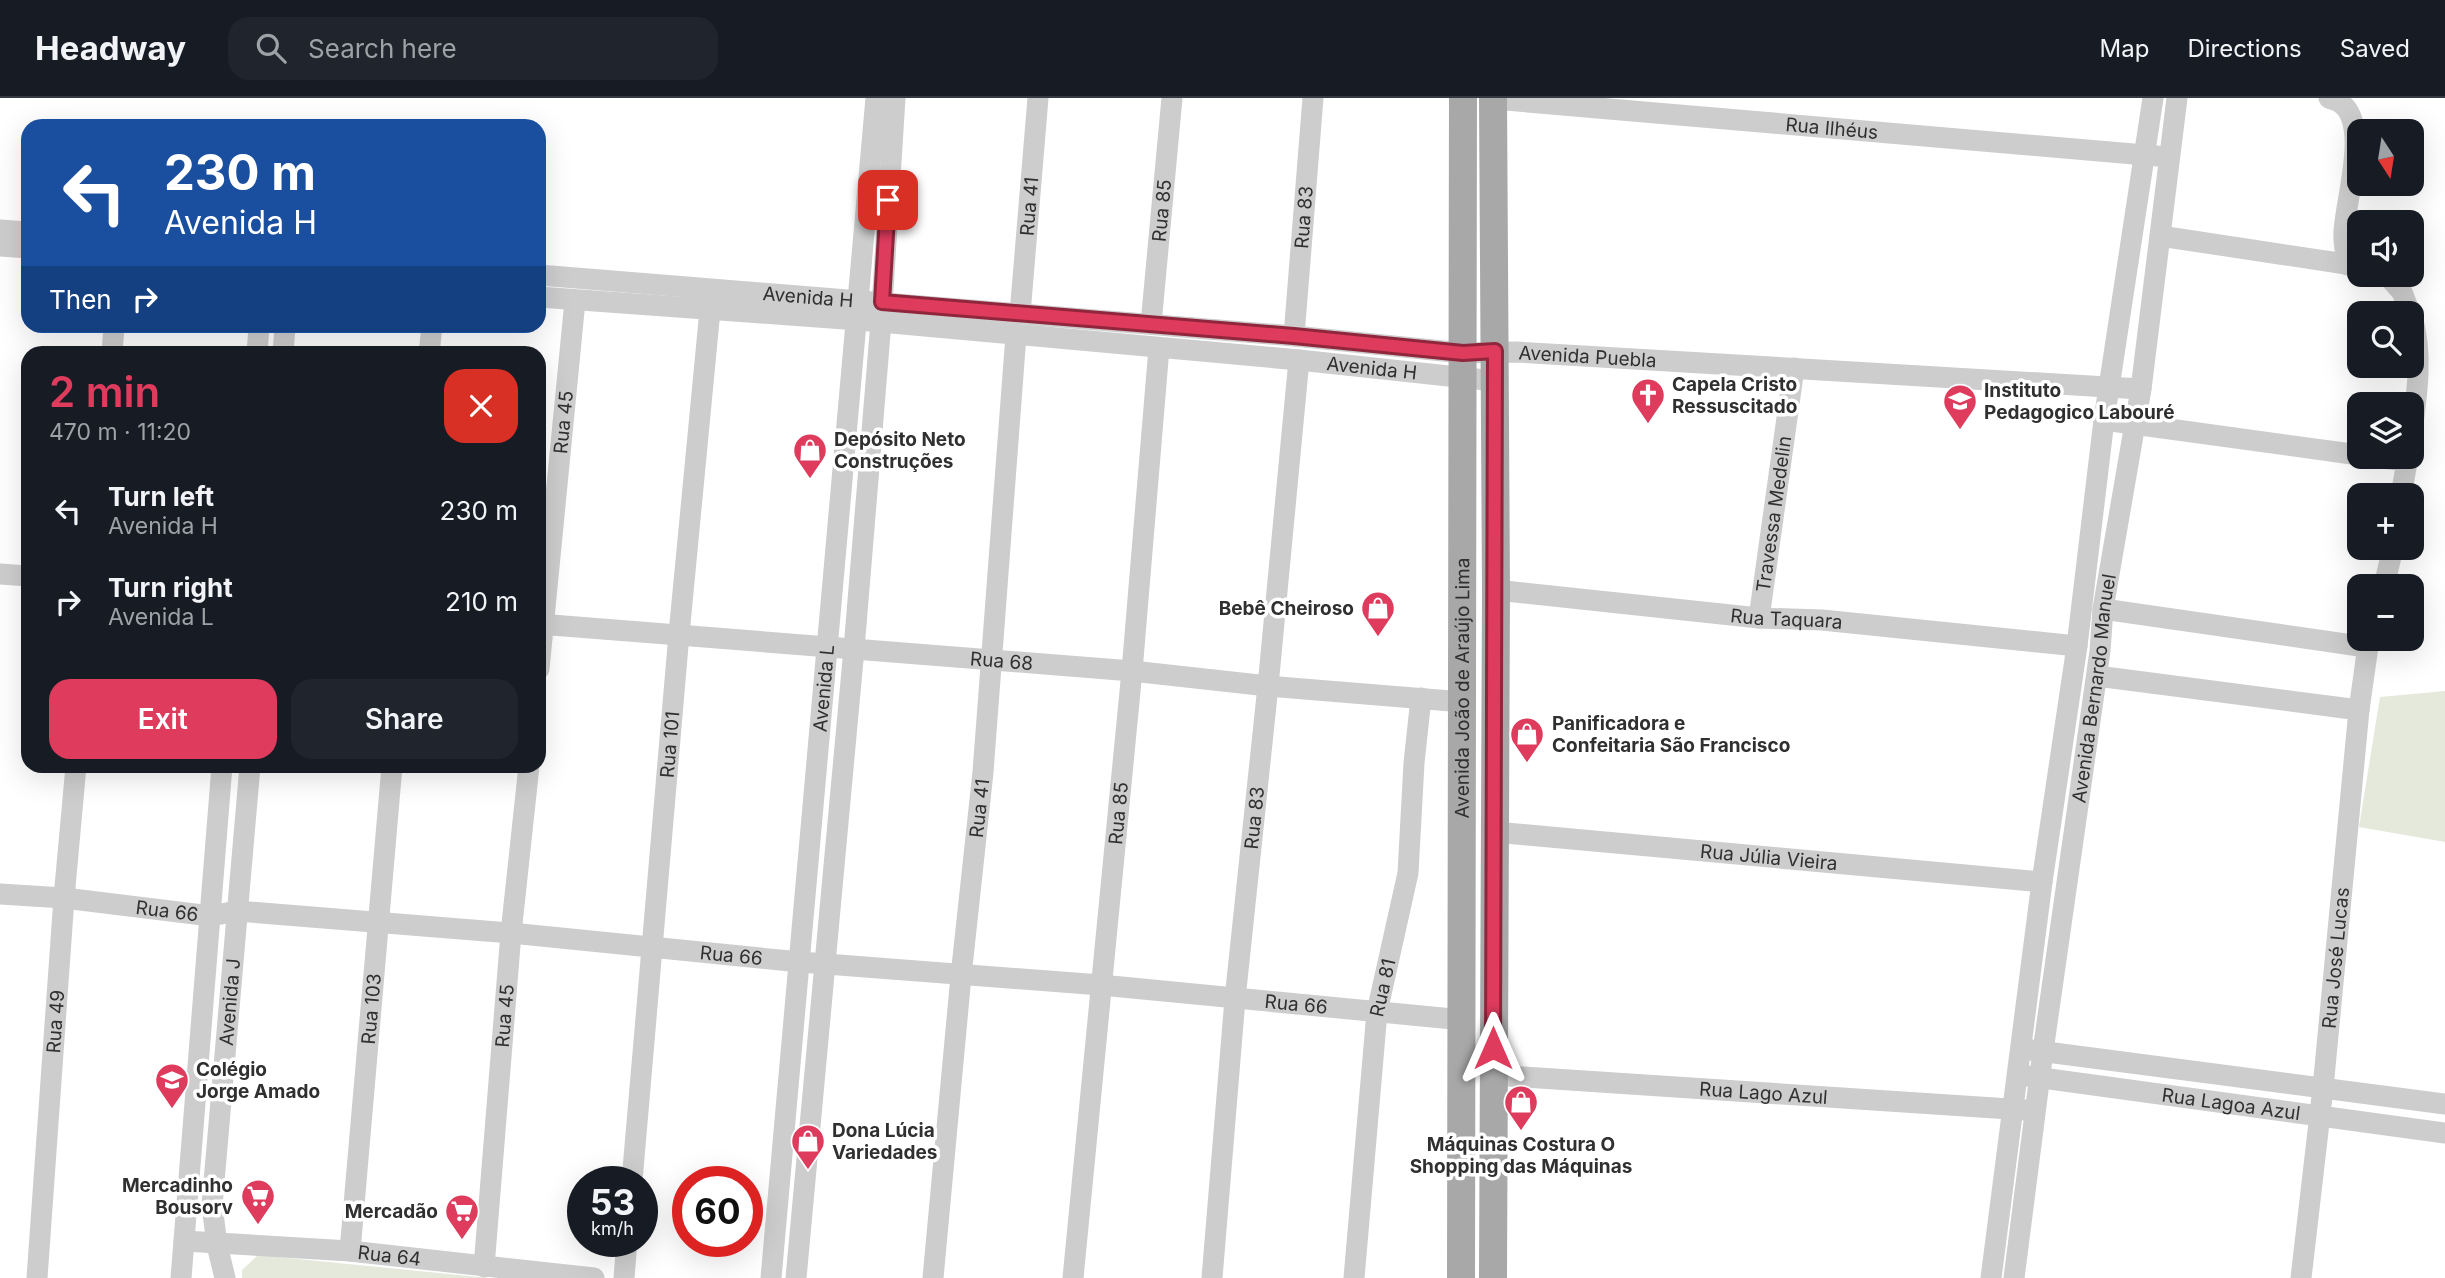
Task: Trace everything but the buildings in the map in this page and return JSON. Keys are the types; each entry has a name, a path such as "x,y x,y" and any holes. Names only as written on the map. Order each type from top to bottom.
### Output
{"main road":[{"name":"Avenida João de Araújo Lima","path":"1461,1278 1464,98"},
{"name":"Avenida João de Araújo Lima","path":"1493,99 1496,590 1493,1278"}],"street":[{"name":"Avenida L","path":"771,1278 876,98"},
{"name":"Avenida L","path":"796,1278 854,649 895,98"},
{"name":"Rua 41","path":"1020,314 1038,98"},
{"name":"Rua 85","path":"1151,324 1172,98"},
{"name":"Rua 83","path":"1294,336 1312,98"},
{"name":"Avenida Bernardo Manuel","path":"1991,1278 2042,882 2077,646 2104,420 2153,98"},
{"name":"Avenida Bernardo Manuel","path":"2014,1278 2103,609 2141,389 2177,98"},
{"path":"2329,98 2348,110 2354,140 2354,166 2347,210"},
{"name":"Rua Ilhéus","path":"1493,99 2169,157"},
{"path":"2347,213 2344,233 2347,244"},
{"path":"0,230 21,232"},
{"path":"2160,236 2347,264"},
{"path":"0,246 21,248"},
{"name":"Avenida H","path":"546,276 881,312 1020,314 1294,336 1463,366 1495,381"},
{"name":"Avenida H","path":"546,298 710,310 858,310"},
{"name":"Rua 45","path":"546,576 575,301"},
{"name":"Rua 101","path":"633,1166 710,310"},
{"name":"Avenida H","path":"881,312 1016,335 1299,360 1463,366 1495,351"},
{"name":"Rua 41","path":"933,1278 961,976 974,872 1016,335"},
{"name":"Rua 85","path":"1073,1278 1132,671 1159,348"},
{"name":"Avenida Puebla","path":"1495,351 2141,389"},
{"name":"Rua 83","path":"1212,1278 1235,999 1299,360"},
{"name":"Travessa Medelin","path":"1759,618 1794,368"},
{"path":"2104,420 2347,453"},
{"path":"0,574 21,576"},
{"name":"Rua Taquara","path":"1496,590 1759,618 1822,620 2077,646"},
{"path":"2103,609 2347,640"},
{"name":"Rua 68","path":"546,624 1132,671 1268,686 1463,702"},
{"name":"Rua José Lucas","path":"2301,1278 2323,1088 2366,651"},
{"path":"2096,676 2359,710"},
{"name":"Rua 81","path":"1354,1278 1377,1013 1408,873 1414,763 1421,698"},
{"name":"Rua 49","path":"37,1278 75,773"},
{"name":"Avenida J","path":"181,1278 221,773"},
{"name":"Avenida J","path":"225,1278 212,1205 249,773"},
{"name":"Rua 103","path":"350,1251 391,773"},
{"name":"Rua 45","path":"484,1267 511,933 528,773"},
{"path":"2053,807 2078,811"},
{"name":"Rua Júlia Vieira","path":"1495,832 2042,882"},
{"name":"Rua 66","path":"0,894 64,898 211,916 237,911 511,933 800,962 1101,985 1463,1020"},
{"name":"Rua Lagoa Azul","path":"2020,1049 2445,1104"},
{"name":"Rua Lago Azul","path":"1493,1074 2036,1111"},
{"name":"Rua Lagoa Azul","path":"2018,1075 2445,1133"},
{"name":"Rua 64","path":"184,1241 350,1251 594,1278"},
{"path":"624,1278 626,1257"}],"shaded area":[{"path":"2445,691 2445,842 2359,827 2380,697"},
{"path":"258,1255 489,1278 242,1278 242,1270"}],"place":[{"name":"Capela Cristo Ressuscitado","path":"1648,425"},
{"name":"Instituto Pedagogico Labouré","path":"1960,431"},
{"name":"Depósito Neto Construções","path":"810,480"},
{"name":"Bebê Cheiroso","path":"1378,638"},
{"name":"Panificadora e Confeitaria São Francisco","path":"1527,764"},
{"name":"Colégio Jorge Amado","path":"172,1110"},
{"name":"Máquinas Costura O Shopping das Máquinas","path":"1521,1132"},
{"name":"Dona Lúcia Variedades","path":"808,1171"},
{"name":"Mercadinho Bousorv","path":"258,1226"},
{"name":"Mercadão","path":"462,1241"}],"route":[{"path":"888,200 882,302 1294,336 1463,353 1495,351 1493,1048"}]}
